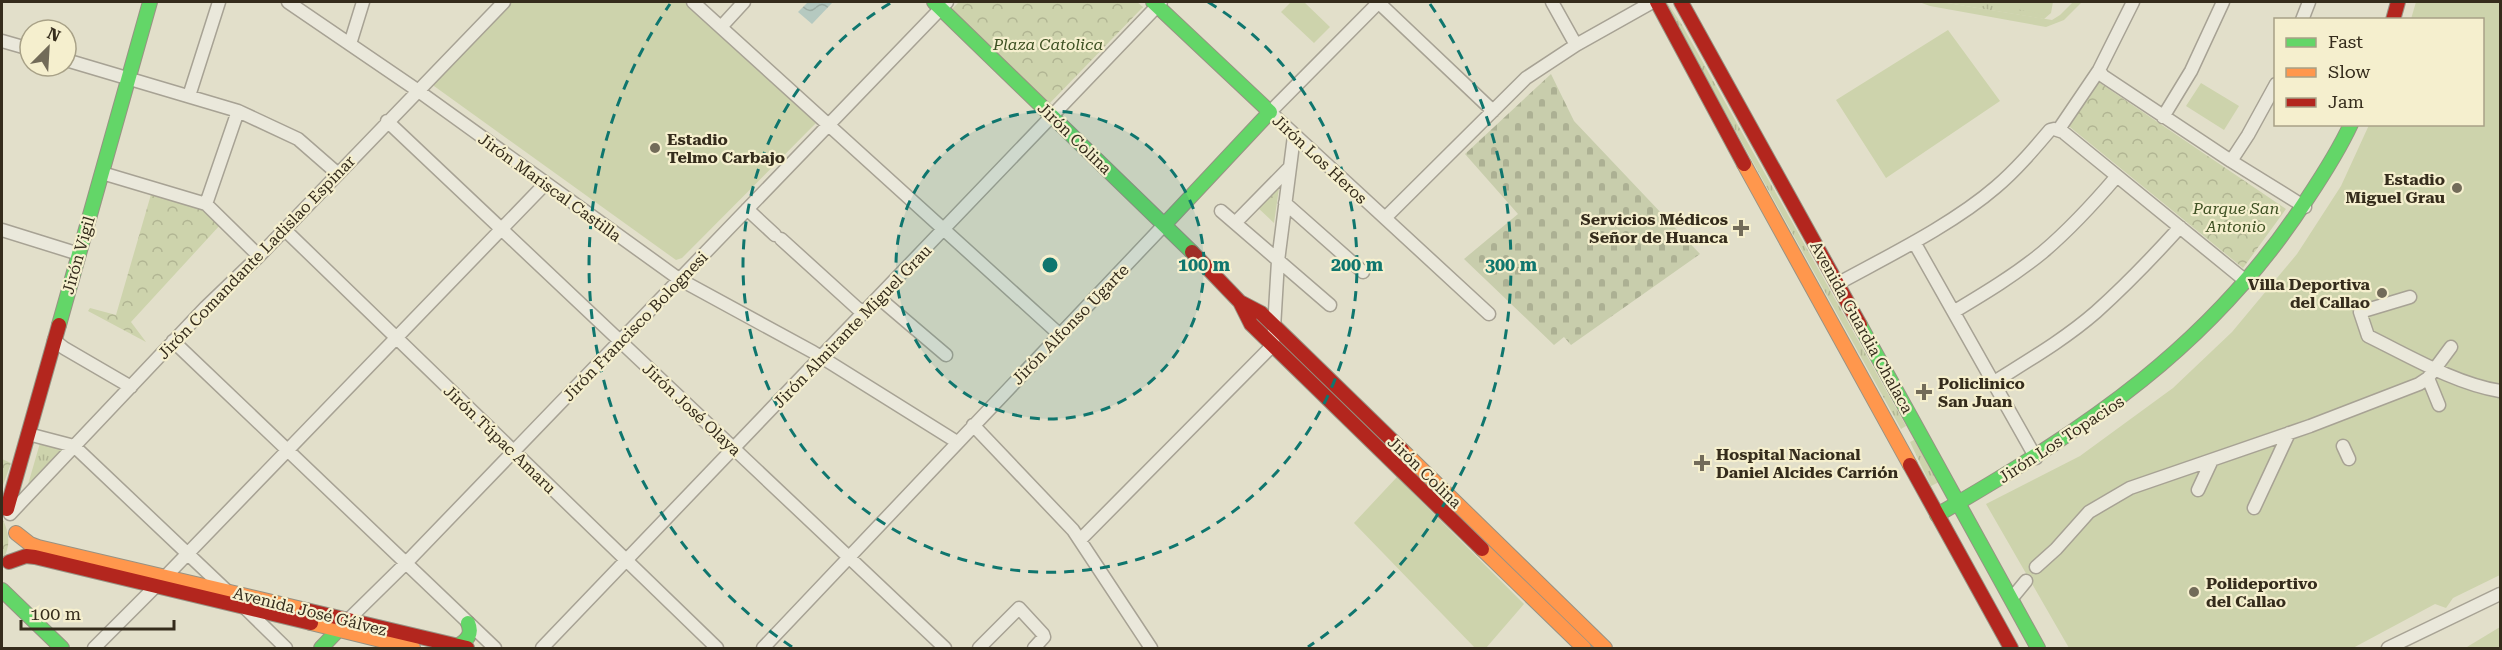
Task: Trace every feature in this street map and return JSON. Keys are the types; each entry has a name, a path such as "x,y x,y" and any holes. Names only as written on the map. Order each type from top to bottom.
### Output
{"main road":[{"name":"Jirón Vigil","path":"6,509 150,2"},
{"name":"Avenida Guardia Chalaca","path":"1651,2 1665,20 2010,647"},
{"path":"2393,18 2398,2"},
{"name":"Jirón Los Heros","path":"1157,3 1270,112"},
{"name":"Jirón Colina","path":"940,4 1165,224 1240,302 1251,324 1541,607 1593,646"},
{"name":"Avenida Guardia Chalaca","path":"1681,4 2038,648"},
{"name":"Jirón Alfonso Ugarte","path":"1165,224 1270,112"},
{"name":"Jirón Los Topacios","path":"1937,515 2036,458 2086,426 2130,394 2202,332 2247,282 2305,207 2350,126"},
{"name":"Jirón Colina","path":"1240,302 1261,313 1333,382 1552,597 1593,646"},
{"path":"1323,394 1333,382"},
{"path":"1371,440 1381,429"},
{"path":"1409,478 1419,467"},
{"path":"5,565 14,550 16,533 6,509"},
{"name":"Avenida José Gálvez","path":"16,533 38,547 226,591 413,648"},
{"name":"Avenida José Gálvez","path":"5,565 26,556 35,557 243,606 462,647"},
{"path":"2,590 62,648"},
{"path":"1541,607 1552,597"},
{"path":"462,647 469,638 471,630 468,622"},
{"name":"Jirón Francisco Bolognesi","path":"321,648 343,625"},
{"path":"2032,634 2043,648"}],"street":[{"path":"189,96 219,2"},
{"name":"Jirón Mariscal Castilla","path":"288,2 417,90 679,279 783,335 957,442"},
{"path":"350,44 363,2"},
{"name":"Jirón Comandante Ladislao Espinar","path":"6,509 74,446 173,341 504,2"},
{"path":"693,2 1059,334"},
{"path":"721,27 744,2"},
{"path":"1379,2 1492,111"},
{"name":"Jirón Alfonso Ugarte","path":"1270,112 1379,2"},
{"path":"1552,2 1576,45"},
{"path":"1385,218 1526,78 1576,45 1651,2"},
{"path":"1838,284 1914,242 1995,188 2027,158 2054,130 2099,70 2133,2"},
{"path":"2163,117 2191,71 2223,2"},
{"path":"2303,18 2309,2"},
{"name":"Jirón Almirante Miguel Grau","path":"542,648 944,230 1157,3"},
{"name":"Jirón Francisco Bolognesi","path":"343,625 405,564 829,126 940,4"},
{"path":"2,41 18,46"},
{"path":"78,63 238,111 298,139 337,173"},
{"path":"2099,70 2103,76 2163,117 2305,207"},
{"path":"2231,161 2274,88"},
{"path":"206,204 238,111"},
{"name":"Jirón Los Heros","path":"1270,112 1489,314"},
{"name":"Jirón José Olaya","path":"387,121 945,648"},
{"path":"2054,130 2117,176 2247,282"},
{"path":"1080,540 1273,345 1278,261 1294,136"},
{"path":"1235,223 1290,166"},
{"path":"102,173 206,204 259,255"},
{"path":"1955,312 2000,284 2043,252 2082,216 2117,176"},
{"path":"166,576 545,184"},
{"path":"1285,203 1363,272"},
{"path":"747,209 857,308 865,312"},
{"path":"1221,211 1330,305"},
{"name":"Jirón Alfonso Ugarte","path":"763,648 1165,224"},
{"path":"1994,382 2046,350 2094,313 2139,272 2180,227"},
{"name":"Jirón Túpac Amaru","path":"284,229 717,648"},
{"path":"2,230 79,254"},
{"path":"1914,242 2036,458"},
{"path":"2410,297 2360,312 2368,336 2482,388 2500,391"},
{"path":"879,298 945,355"},
{"path":"54,340 131,387"},
{"path":"173,341 495,648"},
{"path":"2036,567 2056,549 2089,512 2130,488 2393,395 2428,378 2451,347"},
{"path":"2428,378 2439,405"},
{"path":"973,425 1080,540 1151,648"},
{"path":"2254,508 2289,433"},
{"path":"28,434 74,446 226,591"},
{"path":"2343,446 2349,459"},
{"path":"2198,490 2212,460"},
{"path":"2012,598 2026,581"},
{"path":"94,648 155,587"},
{"path":"2388,648 2500,594"},
{"path":"243,606 286,648"},
{"path":"979,648 1019,608 1043,634 1044,637 1034,648"}],"green space":[{"name":"Estadio Telmo Carbajo","path":"512,2 689,2 817,117 817,122 682,258 676,260 434,86 434,81"},
{"name":"Plaza Catolica","path":"959,2 1137,2 1143,7 1049,104 951,10"},
{"path":"1291,2 1304,2 1330,27 1314,43 1281,12"},
{"path":"1664,2 1667,2 1682,25 1906,426 1901,429"},
{"path":"1919,2 1941,2 2052,20 2073,2 2082,2 2064,20 2046,27 1930,6"},
{"path":"1941,2 2053,2 2051,13 2044,19"},
{"path":"1979,2 2050,2 2047,15"},
{"name":"Villa Deportiva del Callao","path":"2416,2 2500,2 2500,575 2453,598 2446,608 2435,604 2353,648 2069,648 1986,504 2080,456 2173,388 2232,332 2297,254 2341,186 2369,126 2484,126 2484,18 2411,18"},
{"path":"1948,30 2000,101 1886,178 1836,100"},
{"path":"1551,74 1574,121 1700,254 1571,345 1564,337 1554,345 1464,259 1518,214 1465,154"},
{"name":"Parque San Antonio","path":"2094,79 2286,209 2243,268 2065,123"},
{"path":"2201,83 2239,106 2224,130 2186,106"},
{"path":"1276,185 1279,188 1274,223 1257,207"},
{"path":"152,191 205,206 221,224 131,322 146,342 88,311 90,308 116,315"},
{"path":"1914,440 1939,482 1931,486 1910,442"},
{"path":"40,443 64,449 31,489 27,488"},
{"path":"2,459 11,463 2,488"},
{"path":"1397,477 1524,604 1486,648 1475,648 1354,523"},
{"path":"2,518 7,529 8,540 2,561"},
{"path":"2500,627 2500,648 2467,647"}],"water":[{"path":"808,2 833,2 812,24 798,12"}],"traffic: fast":[{"path":"59,325 150,2"},
{"path":"934,2 1192,252"},
{"path":"1153,2 1270,112 1165,224"},
{"path":"1937,515 1992,483 2094,416 2142,380 2187,341 2230,298 2270,251 2319,181 2350,126"},
{"path":"1860,325 2038,648"},
{"path":"2,590 62,648"},
{"path":"457,646 468,637 470,631 468,623"},
{"path":"321,648 343,625"}],"traffic: slow":[{"path":"1744,164 1910,465"},
{"path":"1402,450 1605,648"},
{"path":"16,533 38,547 306,610"},
{"path":"1482,549 1584,648"},
{"path":"311,623 413,648"}],"traffic: jam":[{"path":"1657,2 1744,164"},
{"path":"1681,2 1860,325"},
{"path":"2394,18 2398,2"},
{"path":"1192,252 1240,302 1251,324 1482,549"},
{"path":"1240,302 1261,313 1402,450"},
{"path":"7,509 59,325"},
{"path":"1910,465 2011,648"},
{"path":"9,562 26,556 35,557 311,623"},
{"path":"306,610 467,648"}],"place":[{"name":"Estadio Telmo Carbajo","path":"655,148"},
{"name":"Estadio Miguel Grau","path":"2457,188"},
{"name":"Servicios Médicos Señor de Huanca","path":"1741,228"},
{"name":"Villa Deportiva del Callao","path":"2382,293"},
{"name":"Policlinico San Juan","path":"1924,392"},
{"name":"Hospital Nacional Daniel Alcides Carrión","path":"1702,463"},
{"name":"Polideportivo del Callao","path":"2194,592"}]}
